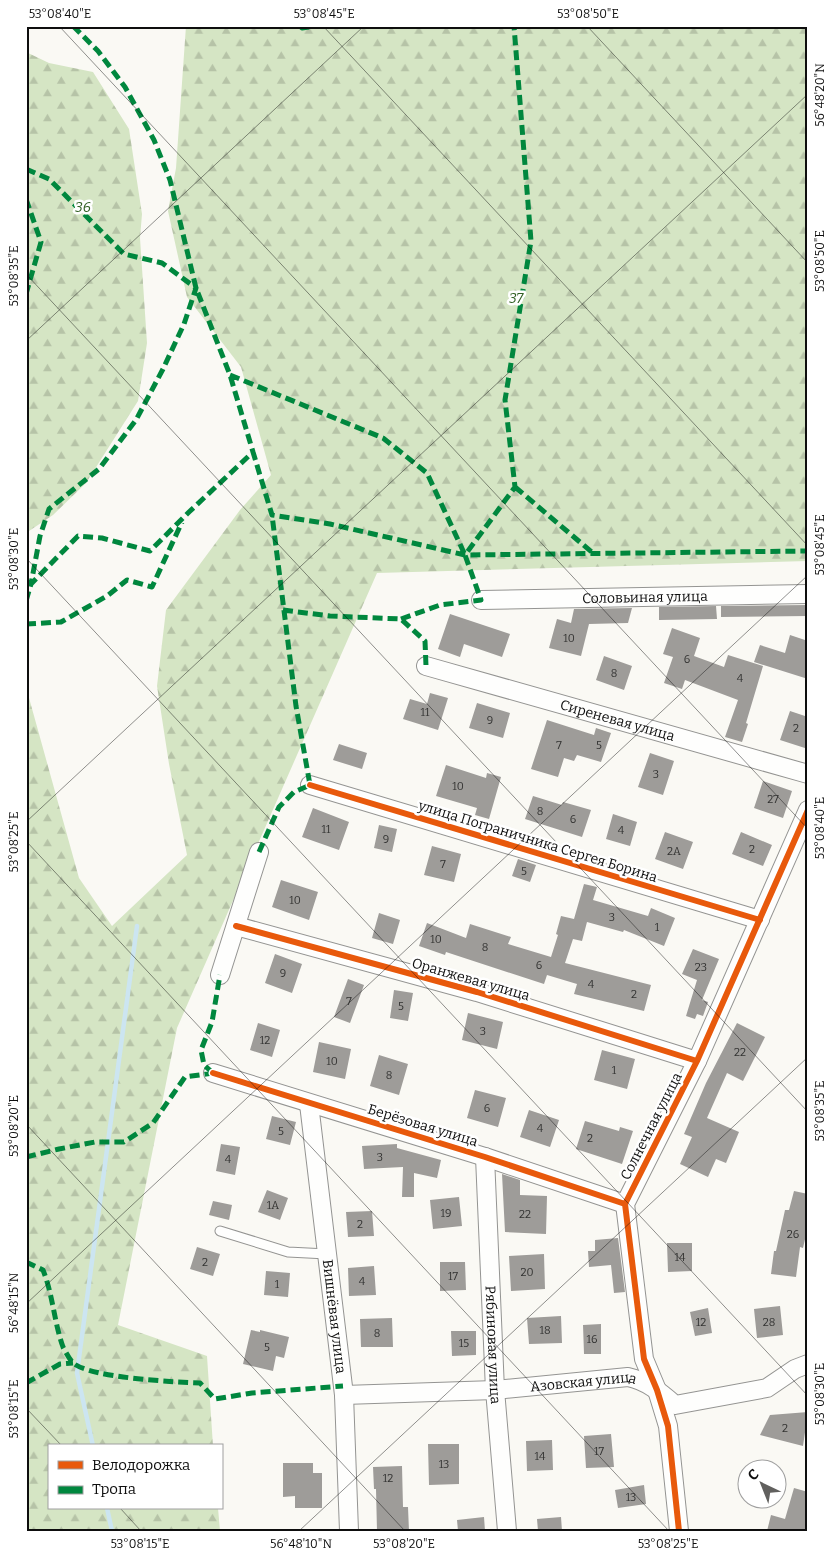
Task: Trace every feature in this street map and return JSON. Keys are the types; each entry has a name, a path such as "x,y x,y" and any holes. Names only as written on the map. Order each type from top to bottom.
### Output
{"street":[{"name":"Соловьиная улица","path":"480,600 808,594"},
{"name":"Сиреневая улица","path":"426,666 808,774"},
{"name":"улица Пограничника Сергея Борина","path":"310,785 760,920"},
{"name":"Солнечная улица","path":"625,1204 697,1061 808,810"},
{"path":"220,975 259,852"},
{"name":"Оранжевая улица","path":"236,926 476,992 697,1061"},
{"name":"Берёзовая улица","path":"213,1073 485,1157 625,1204"},
{"name":"Вишнёвая улица","path":"309,1104 344,1395 349,1531"},
{"name":"Рябиновая улица","path":"485,1157 494,1390 507,1531"},
{"path":"625,1204 644,1359 657,1390 668,1426 679,1531"},
{"name":"Азовская улица","path":"344,1395 494,1390 628,1377 641,1380 675,1405 767,1388 795,1369 808,1364"}],"lane":[{"path":"220,1231 288,1252 327,1254"}],"green space":[{"name":"37","path":"186,26 808,26 808,561 377,573 177,1028 118,1325 207,1356 213,1444 48,1444 48,1510 218,1510 220,1531 26,1531 26,687 79,878 112,926 187,855 169,764 157,686 166,610 240,510 271,475 241,367 187,297 168,211 176,168"},
{"name":"36","path":"26,52 49,63 93,72 129,129 142,214 140,238 147,343 138,401 86,483 53,515 26,533"}],"building":[{"path":"808,605 808,616 721,617 721,606"},
{"path":"716,606 717,619 659,620 659,607"},
{"path":"632,608 628,623 589,624 581,656 549,648 557,619 571,623 574,609"},
{"path":"450,614 510,634 502,657 464,644 460,657 438,649"},
{"path":"672,628 700,638 694,656 724,667 728,655 763,666 742,742 725,737 738,700 685,680 682,689 664,683 673,657 663,654"},
{"path":"790,635 808,641 808,679 754,662 760,645 785,653"},
{"path":"604,656 632,666 624,690 596,680"},
{"path":"430,693 448,698 438,730 403,719 410,699 427,704"},
{"path":"477,703 510,713 503,738 469,728"},
{"path":"790,711 808,717 808,749 780,740"},
{"path":"547,720 594,735 596,728 611,733 601,762 577,755 574,761 564,758 558,777 531,769"},
{"path":"339,744 367,753 362,769 333,760"},
{"path":"650,753 674,761 663,795 638,787"},
{"path":"446,765 486,778 487,773 501,777 489,819 475,815 477,808 436,796"},
{"path":"763,781 792,791 783,818 754,808"},
{"path":"533,796 562,805 563,802 591,810 582,837 525,819"},
{"path":"313,808 349,822 339,850 302,837"},
{"path":"613,814 637,822 630,846 606,839"},
{"path":"379,825 397,829 392,852 374,848"},
{"path":"665,832 693,842 683,869 655,859"},
{"path":"741,832 772,845 763,866 732,854"},
{"path":"432,846 461,854 454,882 424,875"},
{"path":"518,859 536,865 530,882 512,876"},
{"path":"281,880 318,892 309,920 272,907"},
{"path":"584,884 597,887 593,900 648,916 651,908 675,918 664,946 624,930 623,932 587,922 582,941 573,939 565,963 651,985 644,1011 574,994 577,984 547,975 544,984 446,952 445,955 419,946 427,923 466,938 470,924 511,937 508,944 551,957 558,935 556,934 561,916 574,919"},
{"path":"379,913 400,920 393,944 372,938"},
{"path":"693,949 719,959 702,1000 708,1002 703,1016 697,1014 695,1019 686,1016 697,980 682,974"},
{"path":"275,954 302,964 292,993 265,983"},
{"path":"348,979 364,985 350,1023 334,1017"},
{"path":"394,990 413,993 408,1021 390,1018"},
{"path":"468,1013 503,1022 497,1049 462,1040"},
{"path":"258,1023 280,1030 272,1057 250,1050"},
{"path":"737,1023 765,1037 743,1081 727,1073 707,1118 739,1132 726,1163 716,1159 708,1177 680,1164 692,1137 684,1134 706,1083"},
{"path":"319,1042 351,1049 345,1079 313,1072"},
{"path":"602,1050 635,1059 627,1089 594,1080"},
{"path":"379,1055 408,1064 399,1095 370,1086"},
{"path":"475,1090 506,1098 498,1127 467,1118"},
{"path":"529,1110 559,1120 550,1147 520,1137"},
{"path":"272,1116 296,1122 290,1145 266,1139"},
{"path":"585,1121 619,1131 620,1127 633,1131 622,1164 576,1149"},
{"path":"221,1144 240,1147 235,1175 216,1171"},
{"path":"397,1144 397,1148 441,1160 437,1178 414,1173 414,1197 402,1197 403,1167 364,1169 362,1146"},
{"path":"502,1174 520,1180 520,1195 547,1196 546,1234 505,1232"},
{"path":"267,1190 288,1198 280,1220 258,1212"},
{"path":"794,1191 808,1194 808,1226 803,1248 800,1247 796,1277 771,1274 774,1251 776,1251 785,1210 789,1210"},
{"path":"459,1197 462,1226 433,1229 430,1200"},
{"path":"213,1201 232,1205 229,1220 209,1215"},
{"path":"372,1211 374,1236 348,1237 346,1212"},
{"path":"618,1238 625,1292 614,1293 611,1265 589,1267 588,1251 595,1251 595,1240"},
{"path":"667,1243 692,1243 692,1271 668,1272"},
{"path":"197,1247 220,1254 213,1276 190,1269"},
{"path":"544,1254 545,1289 511,1291 509,1256"},
{"path":"440,1262 465,1262 466,1290 440,1291"},
{"path":"374,1266 376,1295 349,1296 348,1268"},
{"path":"266,1271 290,1273 288,1297 264,1295"},
{"path":"780,1306 783,1335 757,1338 754,1309"},
{"path":"708,1308 712,1333 695,1336 690,1312"},
{"path":"561,1316 562,1343 529,1344 527,1318"},
{"path":"392,1318 393,1347 361,1347 360,1319"},
{"path":"601,1324 601,1354 584,1354 583,1325"},
{"path":"251,1330 260,1332 260,1330 289,1337 284,1358 276,1356 273,1371 243,1364"},
{"path":"451,1331 476,1331 476,1355 452,1356"},
{"path":"808,1412 803,1446 760,1435 770,1415"},
{"path":"611,1434 614,1467 586,1468 584,1436"},
{"path":"552,1440 553,1470 527,1471 526,1441"},
{"path":"428,1444 459,1444 459,1484 429,1485"},
{"path":"283,1463 313,1463 313,1473 322,1473 322,1508 295,1508 295,1496 283,1497"},
{"path":"402,1466 403,1507 408,1507 409,1531 377,1531 376,1489 374,1489 373,1467"},
{"path":"644,1485 646,1504 618,1508 615,1490"},
{"path":"794,1488 808,1492 808,1531 767,1531 771,1515 785,1519"},
{"path":"484,1517 485,1531 458,1531 457,1520"},
{"path":"561,1517 562,1531 538,1531 537,1519"}],"waterway":[{"path":"93,1444 77,1373 137,926"},
{"path":"107,1510 112,1531"}],"marked path":[{"path":"73,26 98,51 125,87 154,140 170,180 196,288 230,375 253,452"},
{"path":"300,26 302,28 316,26"},
{"path":"401,619 440,605 481,600 465,555 515,487 505,400 531,241 514,26"},
{"path":"26,169 49,179 124,254 162,263 196,288 184,324 136,420 99,469 49,509 40,536 31,584 26,577"},
{"path":"26,199 41,242 26,294"},
{"path":"230,375 383,438 427,473 465,555"},
{"path":"26,601 31,584 78,536 102,538 150,551 253,452 272,515 330,524 465,555 808,551"},
{"path":"515,487 594,554"},
{"path":"259,852 279,807 294,792 310,785 296,706 272,515"},
{"path":"26,624 61,622 107,596 127,580 152,587 182,522"},
{"path":"283,610 330,616 401,619 425,641 426,666"},
{"path":"213,1073 204,1065 201,1050 212,1022 220,975"},
{"path":"26,1157 95,1142 124,1142 153,1123 185,1077 213,1073"},
{"path":"26,1262 43,1270 63,1347 73,1363 83,1368 114,1376 200,1383 215,1399 252,1393 343,1386"},
{"path":"26,1383 60,1364 73,1363"}],"cycle path":[{"path":"310,785 760,920"},
{"path":"679,1531 668,1426 657,1390 644,1359 625,1204 697,1061 808,810"},
{"path":"236,926 477,992 697,1061"},
{"path":"213,1073 485,1157 625,1204"}]}
